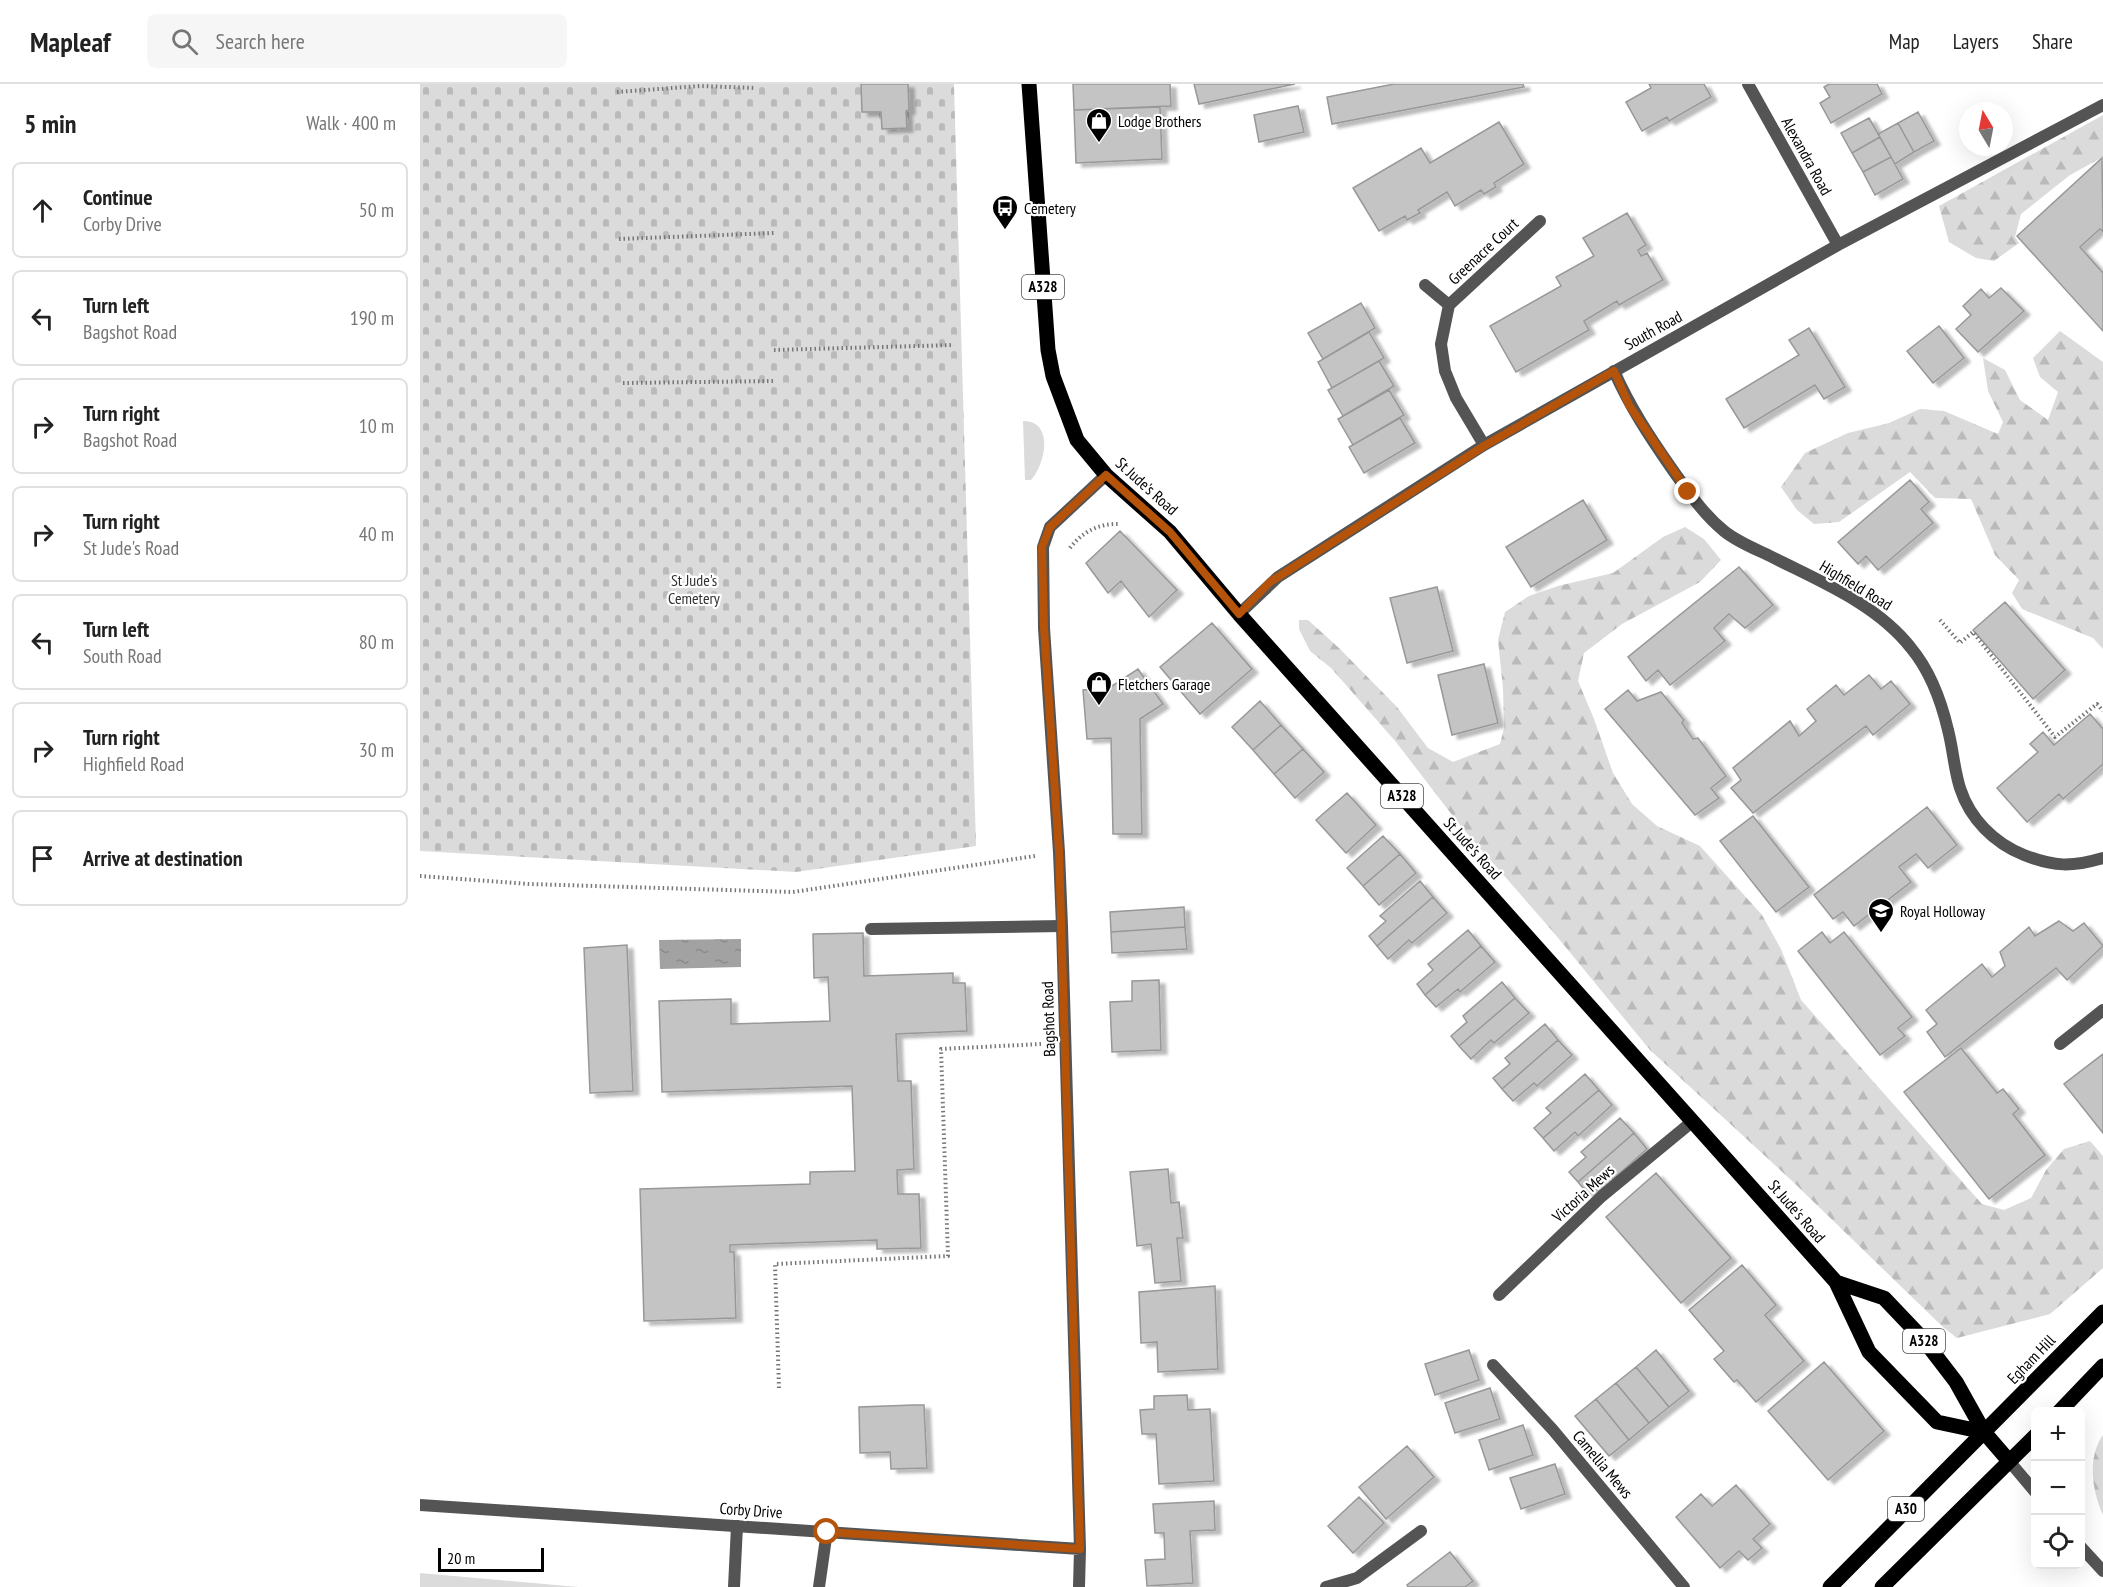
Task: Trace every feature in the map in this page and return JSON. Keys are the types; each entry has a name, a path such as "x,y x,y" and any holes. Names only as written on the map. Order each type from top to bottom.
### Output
{"main road":[{"name":"St Jude's Road","path":"1029,84 1048,350 1053,376 1077,440 1106,475 1170,532 1239,614 1694,1120 1836,1282"},
{"name":"A328","path":"1836,1282 1884,1298 1923,1339 1956,1382 1984,1432 2009,1461"},
{"path":"1836,1282 1869,1352 1937,1422 1984,1432"},
{"name":"Egham Hill","path":"1984,1432 2103,1312"},
{"path":"2064,1407 2103,1366"},
{"name":"A30","path":"1830,1587 1984,1432"},
{"name":"A30","path":"1882,1587 2031,1440"}],"street":[{"name":"Alexandra Road","path":"1748,84 1838,244"},
{"name":"South Road","path":"1239,614 1270,582 1484,446 1838,244 2103,105"},
{"name":"Greenacre Court","path":"1484,446 1456,398 1445,371 1441,344 1449,305 1540,221"},
{"name":"Greenacre Court","path":"1425,285 1449,305"},
{"name":"Highfield Road","path":"1614,371 1629,405 1664,458 1688,492 1724,532 1872,611 1901,636 1912,649 1928,672 1939,696 1964,800 1988,833 2000,843 2041,862 2060,866 2103,858"},
{"name":"Bagshot Road","path":"1079,1587 1080,1549 1062,926 1044,628 1042,547 1050,527 1106,475"},
{"path":"871,929 1062,926"},
{"path":"2060,1044 2103,1010"},
{"name":"Victoria Mews","path":"1499,1295 1602,1196 1694,1120"},
{"name":"Camellia Mews","path":"1493,1365 1553,1430 1684,1587"},
{"path":"2009,1461 2031,1487"},
{"name":"Corby Drive","path":"420,1505 1080,1549"},
{"path":"734,1587 737,1526"},
{"path":"1326,1587 1360,1583 1421,1531"},
{"path":"819,1587 827,1532"},
{"path":"2085,1551 2103,1571"}],"path":[{"path":"617,92 700,86 756,88"},
{"path":"619,239 774,233"},
{"path":"774,350 954,345"},
{"path":"623,383 776,381"},
{"path":"1069,550 1085,533 1095,527 1118,523 1126,525"},
{"path":"1940,620 1960,642 1973,632 2055,737 2097,704 2103,711"},
{"path":"420,876 529,884 793,891 1059,852"},
{"path":"779,1388 775,1264 948,1256 941,1049 1066,1042"}],"green space":[{"name":"St Jude's Cemetery","path":"420,84 954,84 976,846 796,872 420,851"},
{"path":"2103,115 2103,157 2070,175 2021,214 2015,237 2019,243 1994,261 1976,258 1949,242 1939,206"},
{"path":"2060,331 2103,362 2103,649 2093,638 2022,609 2012,593 2019,580 1995,555 1971,499 1935,498 1910,472 1839,522 1814,524 1797,510 1781,487 1805,453 1848,433 1889,423 1920,409 1944,411 1998,434 2003,422 1988,391 1983,358 2005,370 2020,400 2048,420 2058,392 2040,377 2033,358"},
{"path":"1023,421 1033,423 1040,428 1043,436 1043,455 1031,480 1025,480"},
{"path":"1685,527 1704,539 1721,560 1700,582 1622,624 1584,653 1578,681 1613,773 1632,804 1657,826 1700,846 1762,915 1781,949 1801,1000 1982,1204 2004,1210 2031,1198 2046,1170 2064,1149 2090,1141 2103,1156 2103,1268 2050,1314 1957,1338 1944,1328 1790,1179 1650,1050 1554,933 1459,824 1396,742 1331,668 1310,651 1299,629 1299,620 1308,620 1397,707 1428,748 1453,762 1500,744 1504,728 1498,640 1505,612 1529,596 1558,586 1613,573 1663,537"},
{"path":"2103,1435 2103,1515 2094,1485 2093,1464"},
{"path":"420,1573 578,1587 420,1587"}],"water":[{"path":"741,939 741,967 660,969 659,940"}],"building":[{"path":"861,84 908,84 907,128 882,129 881,112 862,112"},
{"path":"1073,84 1170,84 1171,106 1074,110"},
{"path":"1194,84 1295,84 1199,104"},
{"path":"1394,84 1523,84 1524,87 1332,124 1327,97"},
{"path":"1649,84 1704,84 1711,97 1669,121 1667,117 1642,131 1626,102 1651,88"},
{"path":"1829,84 1877,84 1882,94 1831,123 1820,103 1830,97 1824,87"},
{"path":"1298,106 1304,132 1259,142 1254,115"},
{"path":"1160,107 1162,159 1076,163 1074,110"},
{"path":"1918,112 1934,141 1914,152 1898,123"},
{"path":"1869,118 1880,137 1852,153 1841,133"},
{"path":"1499,122 1524,164 1494,183 1496,187 1484,194 1481,190 1455,206 1447,192 1418,210 1420,213 1407,220 1405,216 1379,231 1353,188 1421,148 1430,163"},
{"path":"1898,123 1914,152 1895,164 1878,134"},
{"path":"1880,137 1891,157 1863,172 1852,153"},
{"path":"1891,157 1903,179 1875,195 1863,172"},
{"path":"2102,158 2103,232 2100,229 2080,247 2103,273 2103,331 2017,236"},
{"path":"1627,213 1646,245 1638,250 1641,256 1647,253 1663,280 1619,305 1617,301 1584,321 1589,330 1516,372 1490,326 1561,286 1556,277 1594,256 1583,238"},
{"path":"2001,288 2024,311 1978,352 1956,329 1971,315 1963,306 1981,289 1989,298"},
{"path":"1361,303 1375,328 1323,359 1308,333"},
{"path":"1939,326 1964,358 1933,383 1907,351"},
{"path":"1809,328 1845,387 1824,399 1815,385 1744,428 1726,399 1799,355 1789,340"},
{"path":"1369,332 1384,358 1332,388 1318,362"},
{"path":"1379,361 1394,386 1343,416 1328,390"},
{"path":"1389,390 1404,415 1353,445 1338,419"},
{"path":"1400,418 1415,443 1364,473 1349,447"},
{"path":"1910,480 1929,502 1921,509 1933,523 1878,570 1866,556 1858,564 1838,542"},
{"path":"1583,500 1607,540 1531,587 1506,547"},
{"path":"1120,531 1177,590 1149,617 1121,581 1108,593 1086,563"},
{"path":"1739,567 1773,605 1745,628 1729,614 1714,628 1725,641 1670,685 1658,670 1646,681 1628,657"},
{"path":"1437,587 1453,651 1407,663 1390,598"},
{"path":"2005,602 2065,670 2033,699 1973,630"},
{"path":"1212,623 1252,669 1200,714 1160,667"},
{"path":"1484,664 1498,723 1452,735 1438,675"},
{"path":"1138,669 1163,704 1140,719 1142,834 1113,834 1111,738 1087,739 1083,690 1109,688"},
{"path":"1869,675 1881,689 1891,681 1910,704 1873,735 1866,726 1753,813 1731,788 1741,780 1733,768 1790,721 1799,736 1816,721 1807,709 1836,685 1844,695"},
{"path":"1628,690 1637,701 1661,692 1684,720 1682,723 1693,739 1698,738 1726,776 1711,788 1719,798 1695,815 1605,709"},
{"path":"1260,701 1281,725 1253,750 1232,727"},
{"path":"2090,714 2103,729 2103,764 2063,799 2059,794 2027,822 1997,788 2038,752 2030,744 2043,732 2054,745"},
{"path":"1281,725 1303,749 1274,774 1253,750"},
{"path":"1303,749 1324,772 1295,798 1274,774"},
{"path":"1347,793 1376,825 1346,853 1316,820"},
{"path":"1927,807 1957,845 1928,868 1916,854 1899,867 1911,882 1854,926 1843,912 1833,919 1814,895"},
{"path":"1753,816 1809,887 1776,912 1720,841"},
{"path":"1383,836 1400,854 1363,886 1347,868"},
{"path":"1400,854 1416,873 1379,905 1363,886"},
{"path":"1420,881 1433,897 1377,946 1369,936 1386,921 1380,916"},
{"path":"1433,897 1447,913 1412,943 1409,940 1388,959 1377,946"},
{"path":"1184,907 1185,927 1111,932 1110,912"},
{"path":"2059,921 2073,931 2084,923 2103,946 2067,980 2056,968 1945,1057 1927,1032 1937,1024 1926,1010 1982,964 1992,977 2005,966 2000,952 2029,927 2035,936"},
{"path":"1185,927 1187,949 1112,953 1111,932"},
{"path":"1468,930 1481,946 1425,995 1417,984 1433,970 1428,964"},
{"path":"1822,932 1830,943 1844,932 1912,1017 1898,1028 1905,1036 1880,1055 1798,951"},
{"path":"863,933 864,976 953,973 953,983 965,983 967,1031 896,1034 898,1081 911,1081 914,1169 897,1170 898,1194 919,1194 921,1248 877,1249 877,1240 730,1245 730,1252 734,1252 736,1318 644,1321 640,1189 810,1184 810,1172 855,1171 852,1086 662,1092 659,1001 731,999 731,1024 830,1021 828,977 814,978 813,934"},
{"path":"627,945 633,1091 590,1093 584,948"},
{"path":"1481,946 1495,962 1460,992 1458,989 1436,1007 1425,995"},
{"path":"1159,980 1161,1050 1112,1052 1110,1002 1132,1001 1132,981"},
{"path":"1502,982 1515,998 1459,1046 1451,1036 1467,1022 1463,1016"},
{"path":"1515,998 1529,1013 1494,1043 1491,1040 1471,1059 1459,1046"},
{"path":"1545,1024 1558,1040 1502,1089 1493,1078 1510,1064 1505,1058"},
{"path":"1558,1040 1572,1055 1537,1086 1534,1083 1513,1101 1502,1089"},
{"path":"1961,1048 1997,1093 2003,1089 2019,1109 2013,1114 2045,1155 1989,1199 1904,1092"},
{"path":"2103,1054 2103,1133 2064,1084"},
{"path":"1585,1074 1599,1090 1543,1138 1534,1128 1551,1113 1546,1108"},
{"path":"1599,1090 1612,1105 1578,1136 1575,1132 1554,1151 1543,1138"},
{"path":"1620,1118 1634,1133 1578,1182 1569,1172 1586,1157 1581,1152"},
{"path":"1634,1133 1647,1149 1613,1179 1610,1177 1589,1195 1578,1182"},
{"path":"1168,1169 1171,1203 1179,1202 1183,1238 1177,1238 1181,1281 1155,1283 1151,1244 1137,1246 1130,1172"},
{"path":"1656,1173 1731,1258 1681,1303 1606,1217"},
{"path":"1742,1265 1776,1305 1765,1315 1804,1361 1756,1402 1714,1359 1724,1351 1689,1310"},
{"path":"1215,1286 1218,1369 1158,1372 1157,1342 1141,1343 1139,1292"},
{"path":"1469,1350 1479,1380 1435,1395 1425,1364"},
{"path":"1656,1350 1689,1391 1669,1407 1636,1367"},
{"path":"1824,1362 1884,1431 1828,1480 1768,1411"},
{"path":"1636,1367 1669,1407 1649,1423 1616,1383"},
{"path":"1616,1383 1649,1423 1629,1440 1596,1399"},
{"path":"1490,1388 1500,1419 1455,1433 1445,1403"},
{"path":"1187,1395 1188,1410 1210,1409 1214,1481 1159,1484 1156,1434 1142,1434 1140,1410 1154,1409 1154,1396"},
{"path":"1596,1399 1629,1440 1609,1456 1575,1416"},
{"path":"924,1405 927,1468 891,1469 890,1452 860,1453 859,1407"},
{"path":"1523,1425 1533,1455 1489,1470 1479,1440"},
{"path":"1407,1446 1434,1477 1386,1519 1359,1487"},
{"path":"1555,1464 1565,1494 1521,1509 1510,1478"},
{"path":"1736,1485 1770,1524 1753,1539 1762,1548 1748,1560 1739,1551 1720,1568 1676,1517 1701,1494 1712,1506"},
{"path":"1359,1497 1384,1523 1353,1553 1328,1526"},
{"path":"1214,1501 1215,1530 1190,1531 1193,1583 1147,1586 1145,1560 1165,1559 1164,1533 1155,1533 1153,1504"},
{"path":"1450,1552 1473,1581 1465,1587 1408,1587 1407,1585"}],"place":[{"name":"Lodge Brothers","path":"1099,144"},
{"name":"Cemetery","path":"1005,231"},
{"name":"Fletchers Garage","path":"1099,707"},
{"name":"Royal Holloway","path":"1881,934"}],"route":[{"path":"827,1532 1080,1549 1059,852 1044,628 1042,547 1050,527 1106,475 1170,532 1239,614 1270,582 1484,446 1614,371 1629,405 1688,492"}]}
